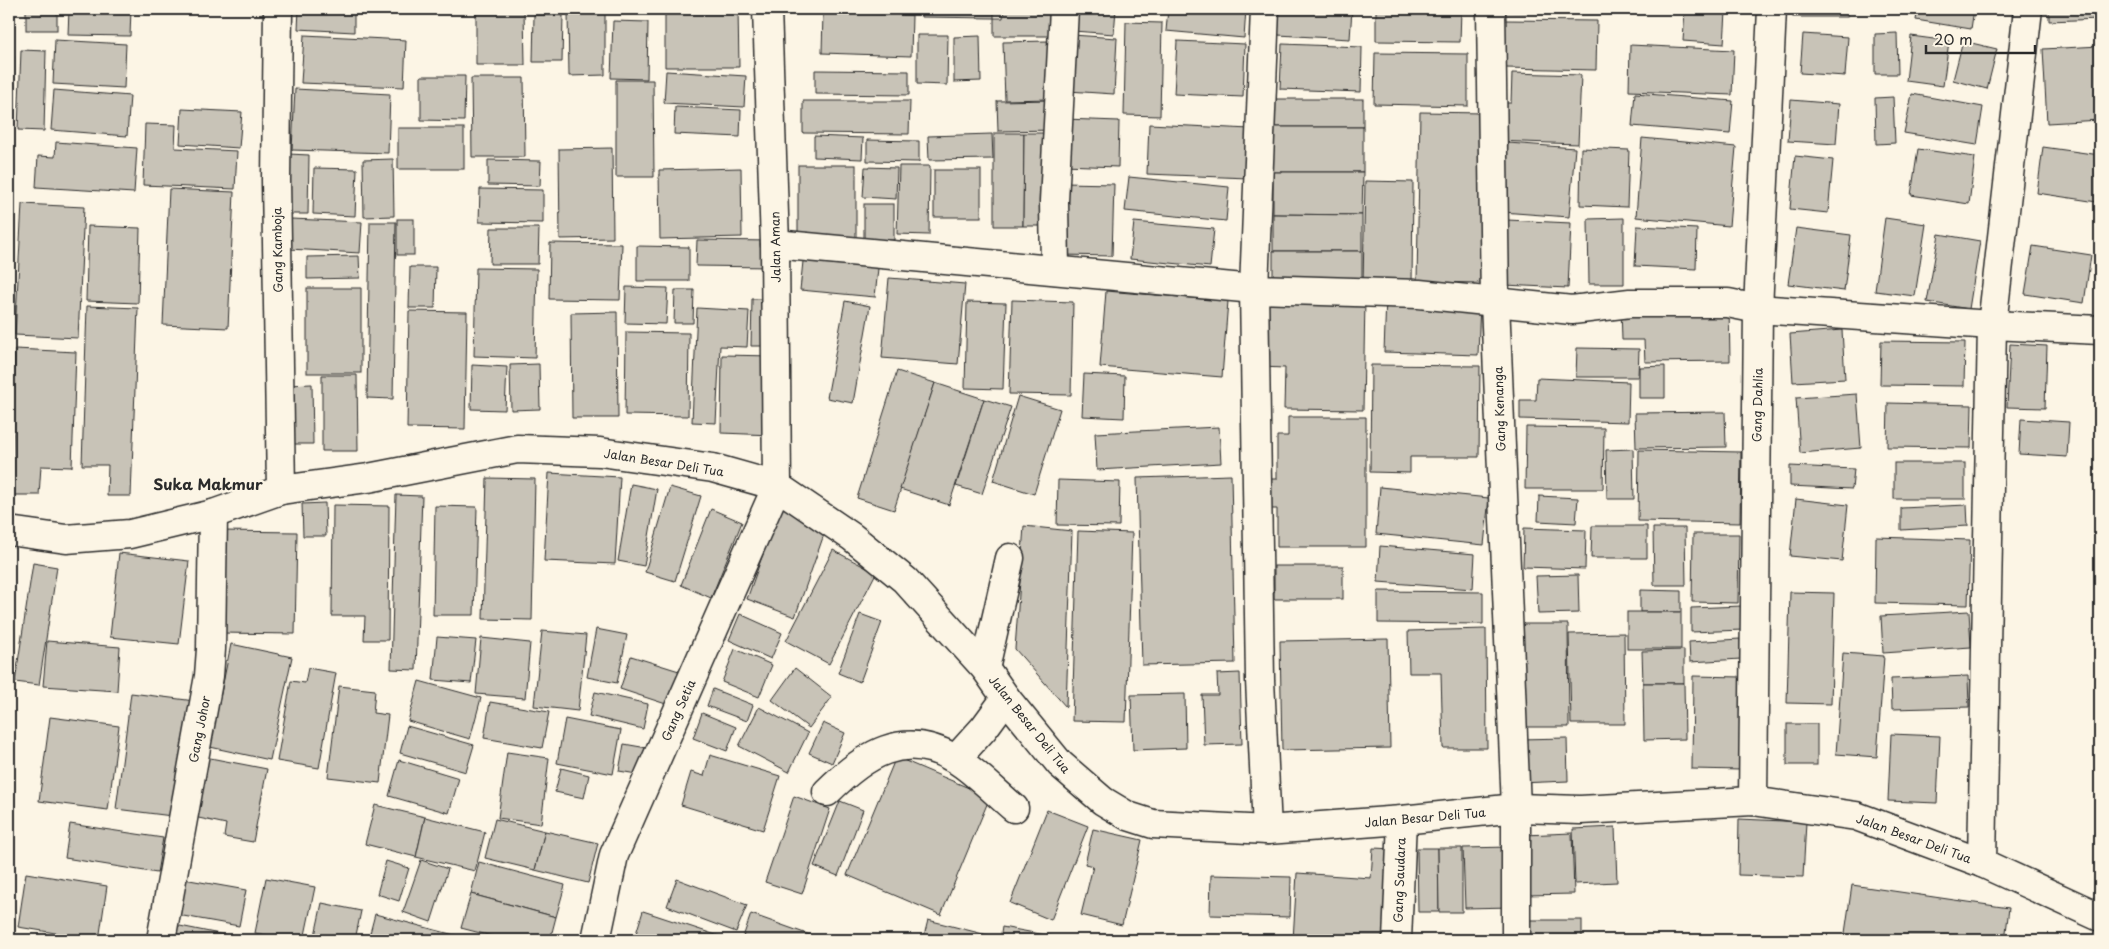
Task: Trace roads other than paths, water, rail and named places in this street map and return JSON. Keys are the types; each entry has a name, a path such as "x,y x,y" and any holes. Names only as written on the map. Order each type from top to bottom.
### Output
{"street":[{"name":"Gang Kamboja","path":"278,9 276,180 280,490"},
{"name":"Jalan Aman","path":"767,9 775,244 776,486"},
{"path":"1055,270 1054,201 1064,9"},
{"path":"1265,9 1254,289 1260,680 1267,830"},
{"name":"Gang Kenanga","path":"1491,9 1495,302 1516,808 1516,940"},
{"name":"Gang Dahlia","path":"1753,801 1758,310 1772,9"},
{"path":"1982,863 1992,325 2028,9"},
{"path":"775,244 1254,289 1419,294 1572,310 1630,303 1728,303 1758,310 2100,330"},
{"name":"Jalan Besar Deli Tua","path":"9,531 66,538 130,534 213,514 280,490 368,478 517,449 600,452 713,468 776,486 852,537 905,580 985,668 1006,698 1065,769 1103,801 1128,816 1153,824 1267,830 1402,820 1516,808 1580,810 1753,801 1856,816 1982,863 2100,917"},
{"name":"Gang Setia","path":"596,940 614,855 776,486"},
{"name":"Gang Johor","path":"161,940 209,676 213,514"},
{"path":"985,668 1010,558"},
{"path":"956,759 984,728 1006,698"},
{"path":"827,792 869,756 895,748 915,745 933,748 956,759 1014,808"},
{"name":"Gang Saudara","path":"1397,940 1402,820"}],"district":[{"name":"Suka Makmur","path":"208,483"}]}
